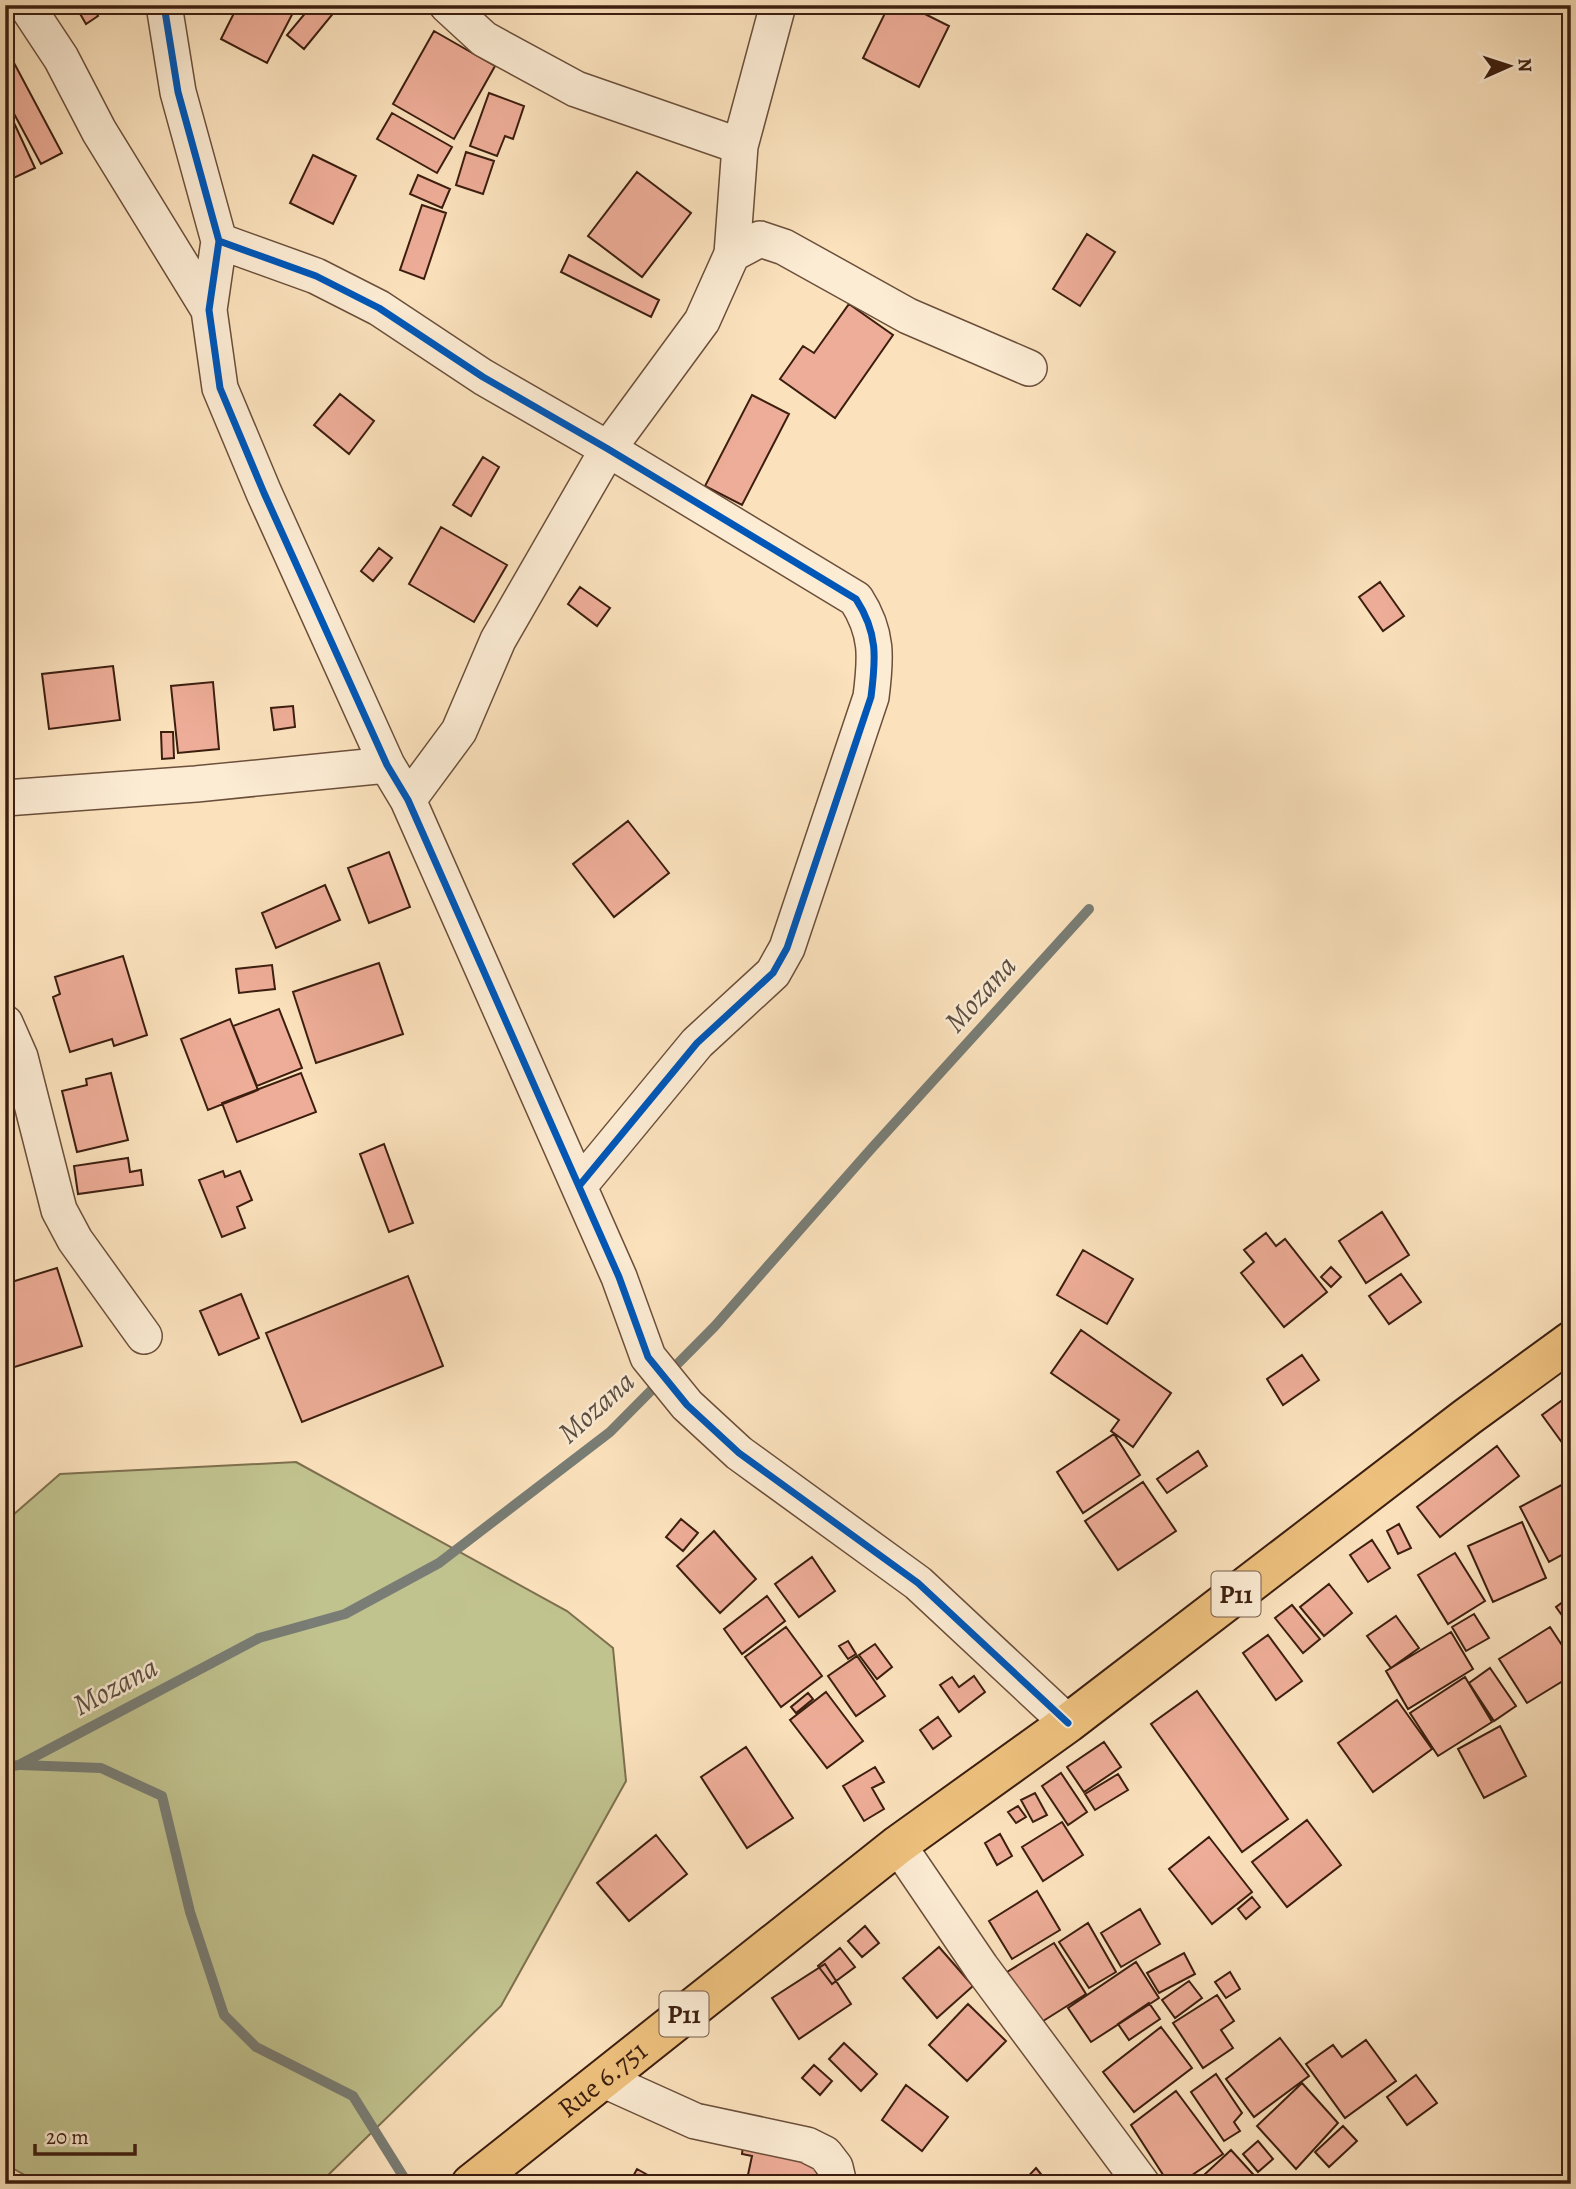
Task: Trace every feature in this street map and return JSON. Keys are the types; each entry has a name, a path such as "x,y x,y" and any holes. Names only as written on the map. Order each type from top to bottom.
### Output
{"main road":[{"name":"P11","path":"898,1844 1068,1723 1571,1340"},
{"name":"Rue 6.751","path":"471,2184 898,1844"}],"street":[{"path":"26,5 61,58 99,131 209,310"},
{"path":"164,5 178,92 219,241 209,310 220,388 264,493 387,765 408,800 579,1186 619,1277 648,1357 687,1405 739,1452 918,1583 1068,1723"},
{"path":"447,5 484,39 576,89 740,146"},
{"path":"408,800 459,731 498,640 608,449 702,321 732,254 740,146 778,5"},
{"path":"732,254 760,239 784,247 908,316 1029,368"},
{"path":"219,241 316,276 379,308 483,377 856,599 868,618 876,657 872,697 787,948 773,973 698,1043 579,1186"},
{"path":"5,798 196,784 387,765"},
{"path":"5,1023 20,1057 59,1210 75,1240 144,1336"},
{"path":"898,1844 981,1967 1142,2184"},
{"path":"602,2079 695,2121 807,2146 825,2154 835,2167 839,2184"}],"green space":[{"path":"296,1462 567,1611 613,1648 626,1781 501,2006 319,2184 41,2184 5,2164 5,1522 60,1474"}],"building":[{"path":"75,5 92,5 98,16 86,24"},
{"path":"238,5 297,5 267,63 221,39"},
{"path":"312,5 330,5 336,10 304,49 287,35"},
{"path":"889,5 907,5 949,26 919,87 863,58"},
{"path":"434,31 495,66 454,139 393,104"},
{"path":"5,46 62,153 41,164 5,97"},
{"path":"489,93 524,106 513,139 505,136 497,156 470,146"},
{"path":"8,110 35,168 5,182 5,111"},
{"path":"392,113 452,147 437,173 377,139"},
{"path":"466,152 494,161 483,194 456,185"},
{"path":"313,155 356,176 333,224 290,203"},
{"path":"637,172 691,213 642,277 588,236"},
{"path":"418,175 450,189 442,208 410,194"},
{"path":"422,205 446,213 424,279 400,270"},
{"path":"1087,234 1115,252 1080,306 1053,289"},
{"path":"569,255 659,300 651,317 561,272"},
{"path":"849,304 893,335 835,418 780,379 803,346 814,353"},
{"path":"340,394 374,421 349,454 314,425"},
{"path":"752,395 789,414 742,505 705,486"},
{"path":"483,457 499,467 471,516 453,505"},
{"path":"441,527 507,565 474,622 409,584"},
{"path":"379,548 392,558 373,581 361,571"},
{"path":"1380,582 1404,616 1383,631 1359,597"},
{"path":"580,587 610,608 597,626 568,604"},
{"path":"113,666 120,720 49,729 42,674"},
{"path":"213,682 219,749 178,753 171,686"},
{"path":"293,706 295,727 274,730 271,708"},
{"path":"161,732 173,732 174,758 162,759"},
{"path":"628,821 669,873 614,917 573,864"},
{"path":"389,852 410,907 369,923 348,868"},
{"path":"325,885 340,920 276,948 262,913"},
{"path":"123,956 147,1035 114,1046 112,1039 70,1052 53,997 60,994 55,977"},
{"path":"379,963 403,1034 316,1063 293,992"},
{"path":"272,965 275,989 239,993 236,969"},
{"path":"279,1009 302,1068 257,1086 233,1026"},
{"path":"230,1019 258,1090 208,1110 181,1039"},
{"path":"111,1073 128,1140 77,1152 62,1091 87,1085 86,1079"},
{"path":"301,1073 316,1112 237,1142 222,1103"},
{"path":"384,1144 413,1223 389,1232 360,1154"},
{"path":"128,1158 130,1172 141,1170 143,1185 78,1194 74,1166"},
{"path":"223,1171 225,1177 240,1171 252,1200 237,1207 245,1228 222,1237 199,1180"},
{"path":"1382,1212 1409,1255 1366,1283 1339,1241"},
{"path":"1266,1233 1276,1246 1285,1239 1327,1292 1284,1327 1241,1273 1254,1262 1244,1250"},
{"path":"1083,1250 1133,1279 1107,1324 1057,1295"},
{"path":"1331,1267 1341,1277 1331,1287 1321,1277"},
{"path":"57,1268 82,1346 5,1370 5,1284"},
{"path":"1401,1274 1421,1302 1389,1324 1369,1296"},
{"path":"408,1276 443,1366 302,1422 266,1333"},
{"path":"241,1294 259,1338 219,1355 200,1311"},
{"path":"1081,1330 1171,1393 1133,1447 1111,1431 1119,1420 1051,1373"},
{"path":"1302,1355 1319,1380 1283,1405 1267,1379"},
{"path":"1568,1396 1571,1400 1571,1455 1542,1415"},
{"path":"1114,1434 1140,1475 1083,1513 1057,1472"},
{"path":"1497,1446 1519,1476 1440,1537 1417,1507"},
{"path":"1198,1451 1207,1466 1167,1493 1157,1479"},
{"path":"1571,1480 1571,1550 1549,1562 1520,1507"},
{"path":"1143,1482 1176,1531 1118,1570 1085,1521"},
{"path":"681,1519 698,1533 683,1551 666,1537"},
{"path":"1522,1522 1546,1578 1493,1602 1468,1546"},
{"path":"1399,1524 1411,1548 1398,1554 1387,1531"},
{"path":"714,1531 756,1579 720,1613 677,1566"},
{"path":"1372,1540 1390,1568 1368,1582 1350,1555"},
{"path":"1455,1553 1485,1601 1448,1624 1418,1575"},
{"path":"812,1557 835,1591 799,1617 775,1584"},
{"path":"1329,1584 1352,1613 1324,1636 1300,1607"},
{"path":"767,1596 785,1621 742,1654 724,1629"},
{"path":"1571,1596 1571,1628 1556,1607"},
{"path":"1292,1605 1320,1639 1303,1653 1275,1618"},
{"path":"1474,1614 1489,1638 1466,1651 1452,1627"},
{"path":"1396,1616 1419,1648 1391,1668 1367,1636"},
{"path":"786,1627 822,1676 781,1707 745,1657"},
{"path":"1550,1627 1571,1659 1571,1676 1527,1703 1499,1659"},
{"path":"1451,1632 1473,1669 1408,1709 1386,1671"},
{"path":"1268,1635 1302,1681 1276,1700 1243,1653"},
{"path":"848,1641 856,1654 848,1659 839,1646"},
{"path":"875,1644 892,1667 877,1679 859,1655"},
{"path":"857,1656 885,1696 856,1716 828,1676"},
{"path":"1490,1668 1516,1706 1494,1721 1469,1683"},
{"path":"974,1676 985,1692 959,1712 940,1685 952,1677 959,1687"},
{"path":"1465,1677 1492,1722 1438,1756 1410,1713"},
{"path":"1197,1691 1288,1819 1242,1852 1151,1724"},
{"path":"826,1692 863,1741 827,1768 790,1720"},
{"path":"808,1693 813,1699 796,1713 791,1707"},
{"path":"1397,1700 1432,1749 1373,1792 1338,1743"},
{"path":"938,1717 951,1736 933,1749 920,1730"},
{"path":"1500,1726 1526,1776 1484,1798 1458,1749"},
{"path":"1104,1742 1121,1767 1084,1792 1067,1767"},
{"path":"746,1747 793,1818 747,1848 701,1777"},
{"path":"875,1767 884,1782 872,1788 884,1809 864,1821 843,1786"},
{"path":"1061,1773 1087,1812 1068,1825 1042,1786"},
{"path":"1118,1774 1128,1790 1095,1810 1085,1794"},
{"path":"1035,1793 1047,1815 1033,1822 1021,1800"},
{"path":"1018,1806 1026,1817 1016,1823 1008,1812"},
{"path":"1307,1820 1341,1865 1287,1907 1252,1862"},
{"path":"1062,1822 1083,1855 1043,1881 1022,1847"},
{"path":"1000,1834 1012,1856 997,1865 985,1843"},
{"path":"656,1835 687,1874 629,1921 597,1883"},
{"path":"1209,1837 1252,1892 1212,1924 1169,1869"},
{"path":"1037,1891 1060,1930 1012,1959 989,1921"},
{"path":"1252,1897 1260,1907 1246,1919 1238,1909"},
{"path":"1140,1909 1160,1944 1121,1967 1101,1933"},
{"path":"1088,1923 1116,1972 1089,1988 1059,1942"},
{"path":"865,1926 879,1943 862,1957 848,1941"},
{"path":"1054,1943 1086,1994 1040,2023 1007,1972"},
{"path":"939,1947 973,1986 937,2018 903,1978"},
{"path":"840,1948 855,1967 832,1984 818,1966"},
{"path":"1184,1953 1195,1974 1159,1993 1147,1973"},
{"path":"1136,1962 1159,1998 1091,2042 1068,2008"},
{"path":"825,1964 851,2004 799,2039 772,1998"},
{"path":"1230,1972 1240,1989 1226,1998 1215,1982"},
{"path":"1189,1981 1202,1998 1175,2018 1162,2000"},
{"path":"1217,1995 1234,2021 1221,2030 1233,2048 1203,2068 1173,2023"},
{"path":"1149,2003 1160,2019 1129,2040 1118,2024"},
{"path":"968,2004 1006,2041 967,2081 929,2045"},
{"path":"1161,2027 1192,2068 1134,2112 1103,2072"},
{"path":"1280,2038 1309,2076 1254,2117 1226,2079"},
{"path":"1366,2040 1396,2081 1345,2118 1306,2064 1333,2045 1342,2057"},
{"path":"844,2043 877,2074 861,2091 829,2059"},
{"path":"814,2065 832,2081 820,2095 802,2078"},
{"path":"1216,2074 1242,2113 1234,2122 1240,2131 1224,2141 1191,2092"},
{"path":"1416,2075 1437,2103 1407,2125 1387,2097"},
{"path":"1302,2083 1338,2123 1296,2169 1257,2126"},
{"path":"906,2085 948,2117 922,2151 882,2120"},
{"path":"1176,2091 1223,2154 1179,2184 1169,2184 1131,2125"},
{"path":"1343,2126 1357,2141 1329,2167 1315,2152"},
{"path":"744,2138 820,2161 815,2184 746,2184 752,2156 742,2154"},
{"path":"1258,2141 1273,2159 1258,2172 1243,2154"},
{"path":"1231,2150 1262,2184 1213,2184 1205,2174"},
{"path":"1036,2168 1049,2184 1021,2184"},
{"path":"637,2169 664,2184 629,2184"}],"waterway":[{"name":"Mozana","path":"5,1767 19,1765 259,1638 345,1614 439,1563 610,1432 715,1326 1089,909"},
{"path":"20,1765 101,1768 162,1796 190,1912 224,2015 256,2047 353,2096 408,2184"}],"cycle path":[{"path":"164,5 178,92 219,241 209,310 220,388 264,493 387,765 408,800 619,1277 648,1357 687,1405 739,1453 918,1583 1068,1723"},
{"path":"219,241 316,276 379,308 483,377 856,599 868,623 874,646 871,697 787,948 773,973 697,1043 579,1186"}]}
